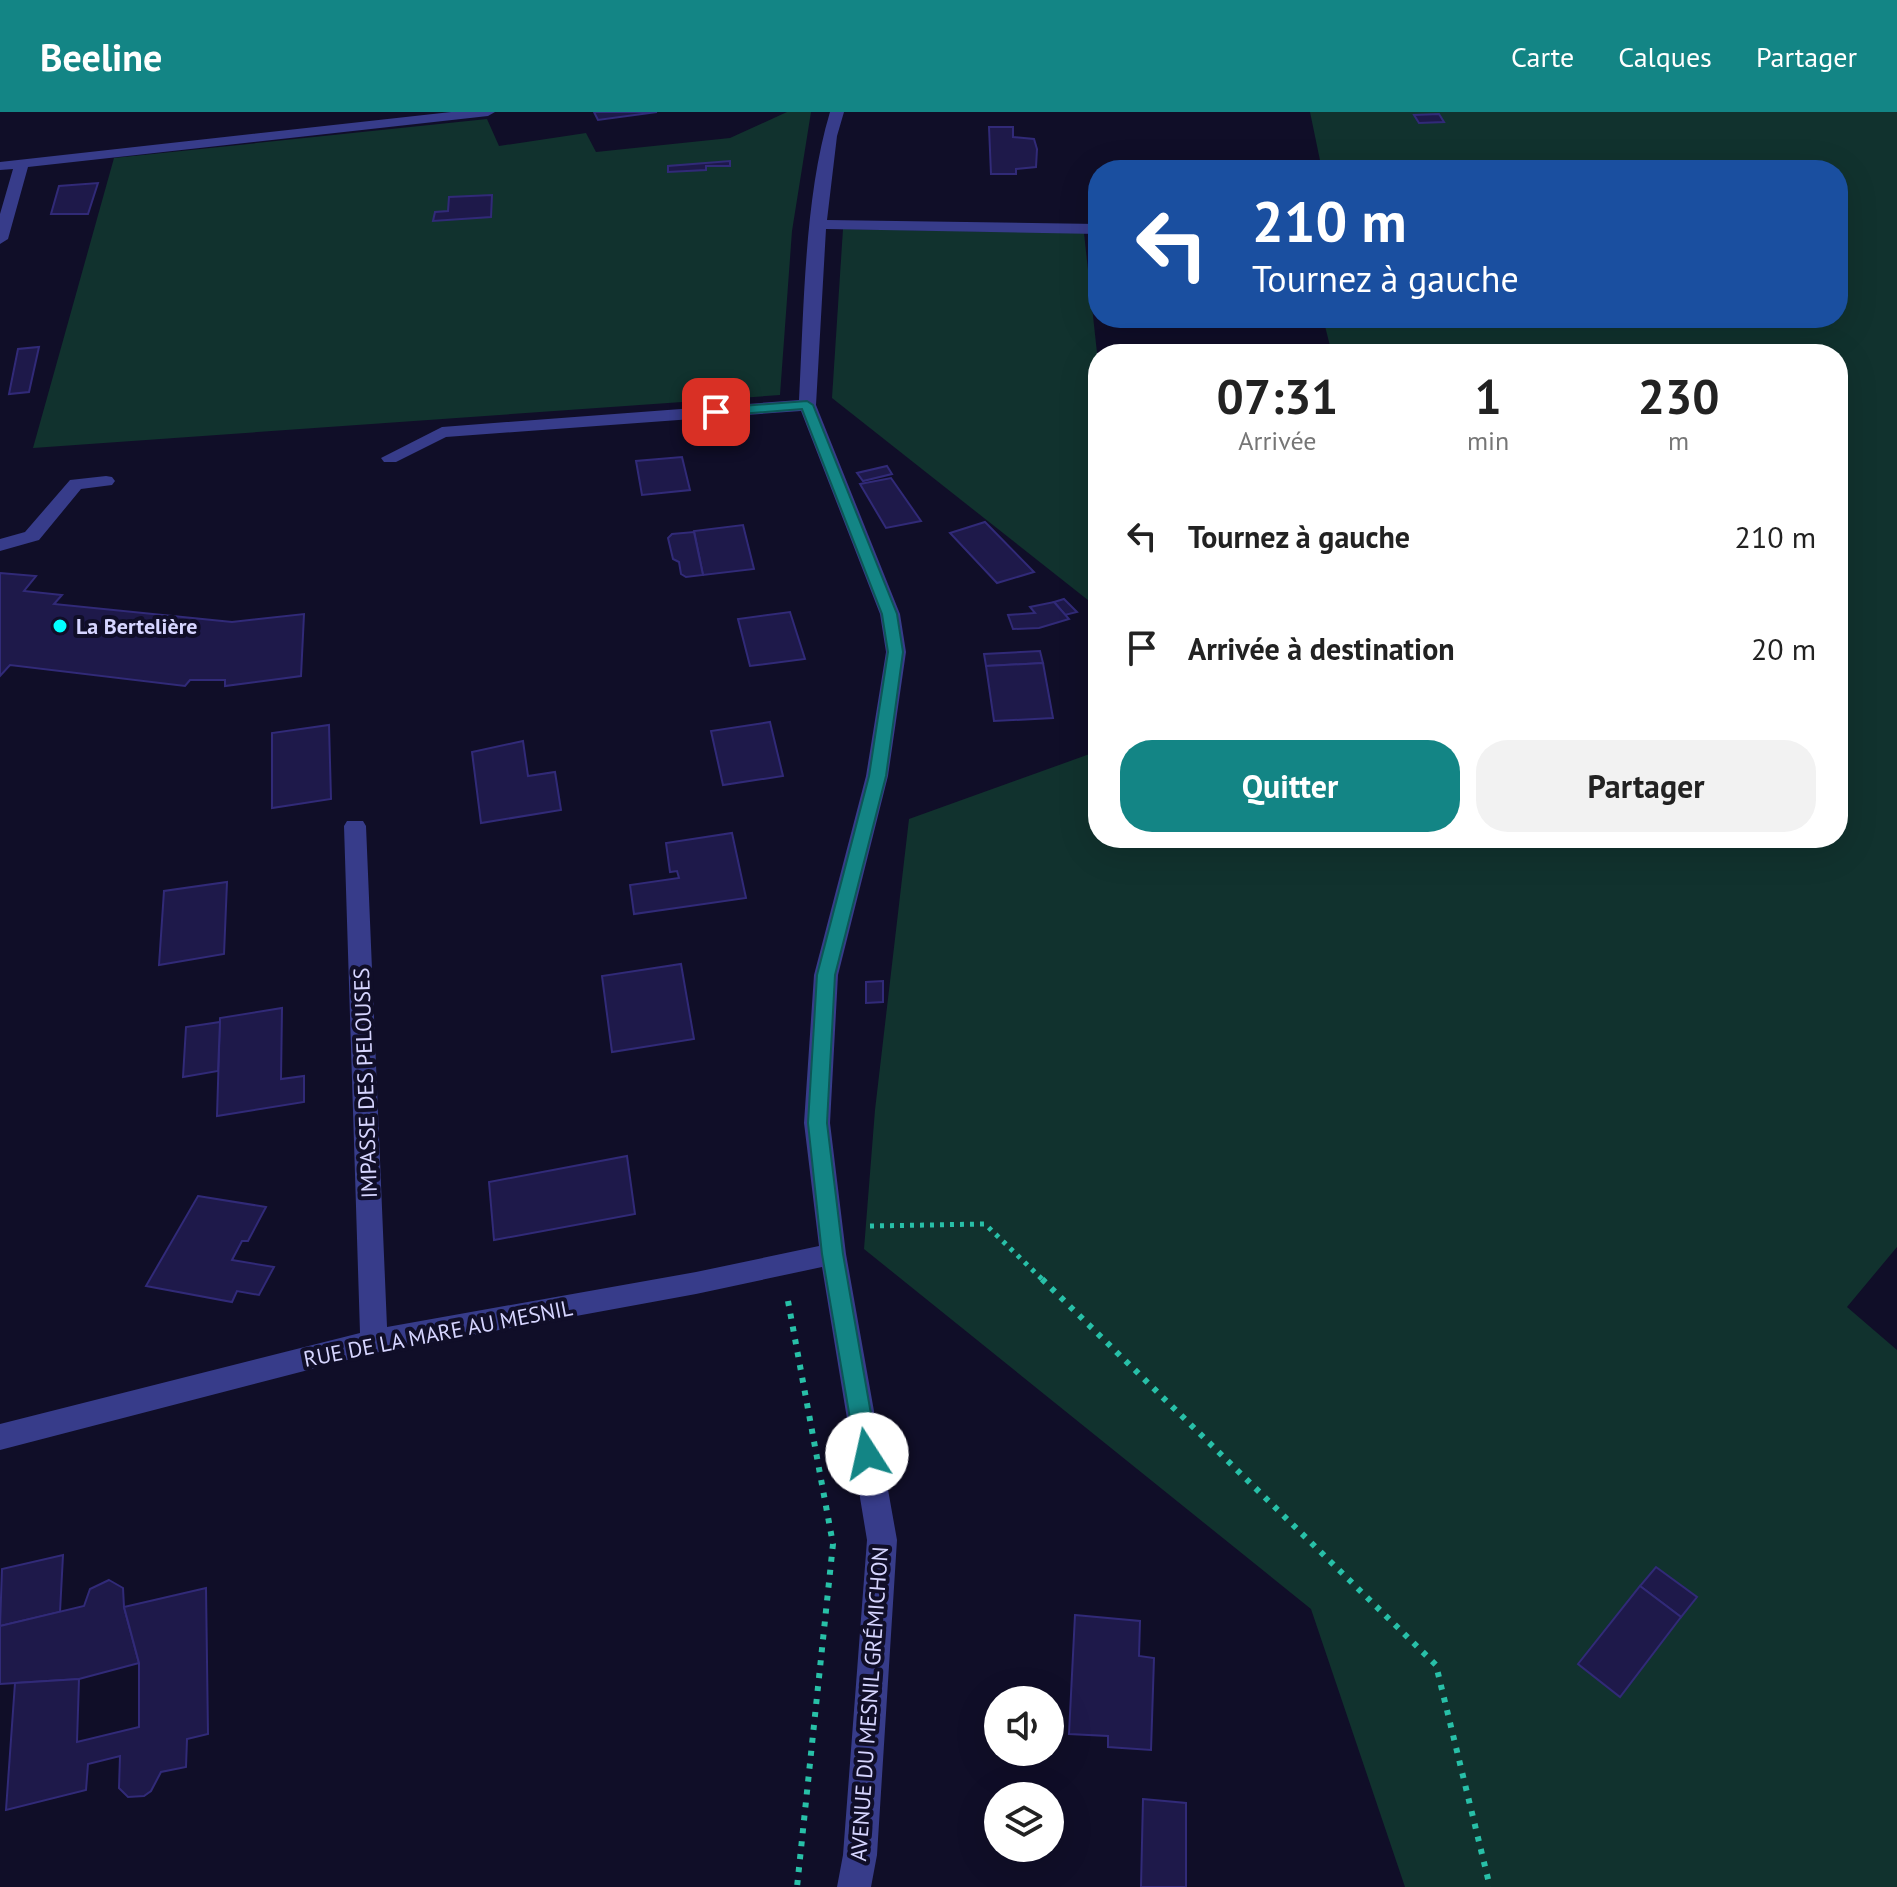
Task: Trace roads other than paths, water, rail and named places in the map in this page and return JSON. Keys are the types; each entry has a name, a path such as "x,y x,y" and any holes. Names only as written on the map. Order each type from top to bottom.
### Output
{"street":[{"path":"0,166 488,112"},
{"name":"AVENUE DU MESNIL GRÉMICHON","path":"837,112 830,136 819,224 807,405 890,614 896,652 877,776 826,975 817,1123 833,1254 882,1540 860,1855 854,1887"},
{"path":"0,239 22,164"},
{"path":"819,224 1088,229"},
{"path":"390,458 442,432 807,405"},
{"path":"0,545 32,536 76,484 106,481"},
{"name":"IMPASSE DES PELOUSES","path":"355,826 374,1341"},
{"name":"RUE DE LA MARE AU MESNIL","path":"0,1437 374,1341 833,1254"}],"place":[{"name":"La Bertelière","path":"60,626"}]}
